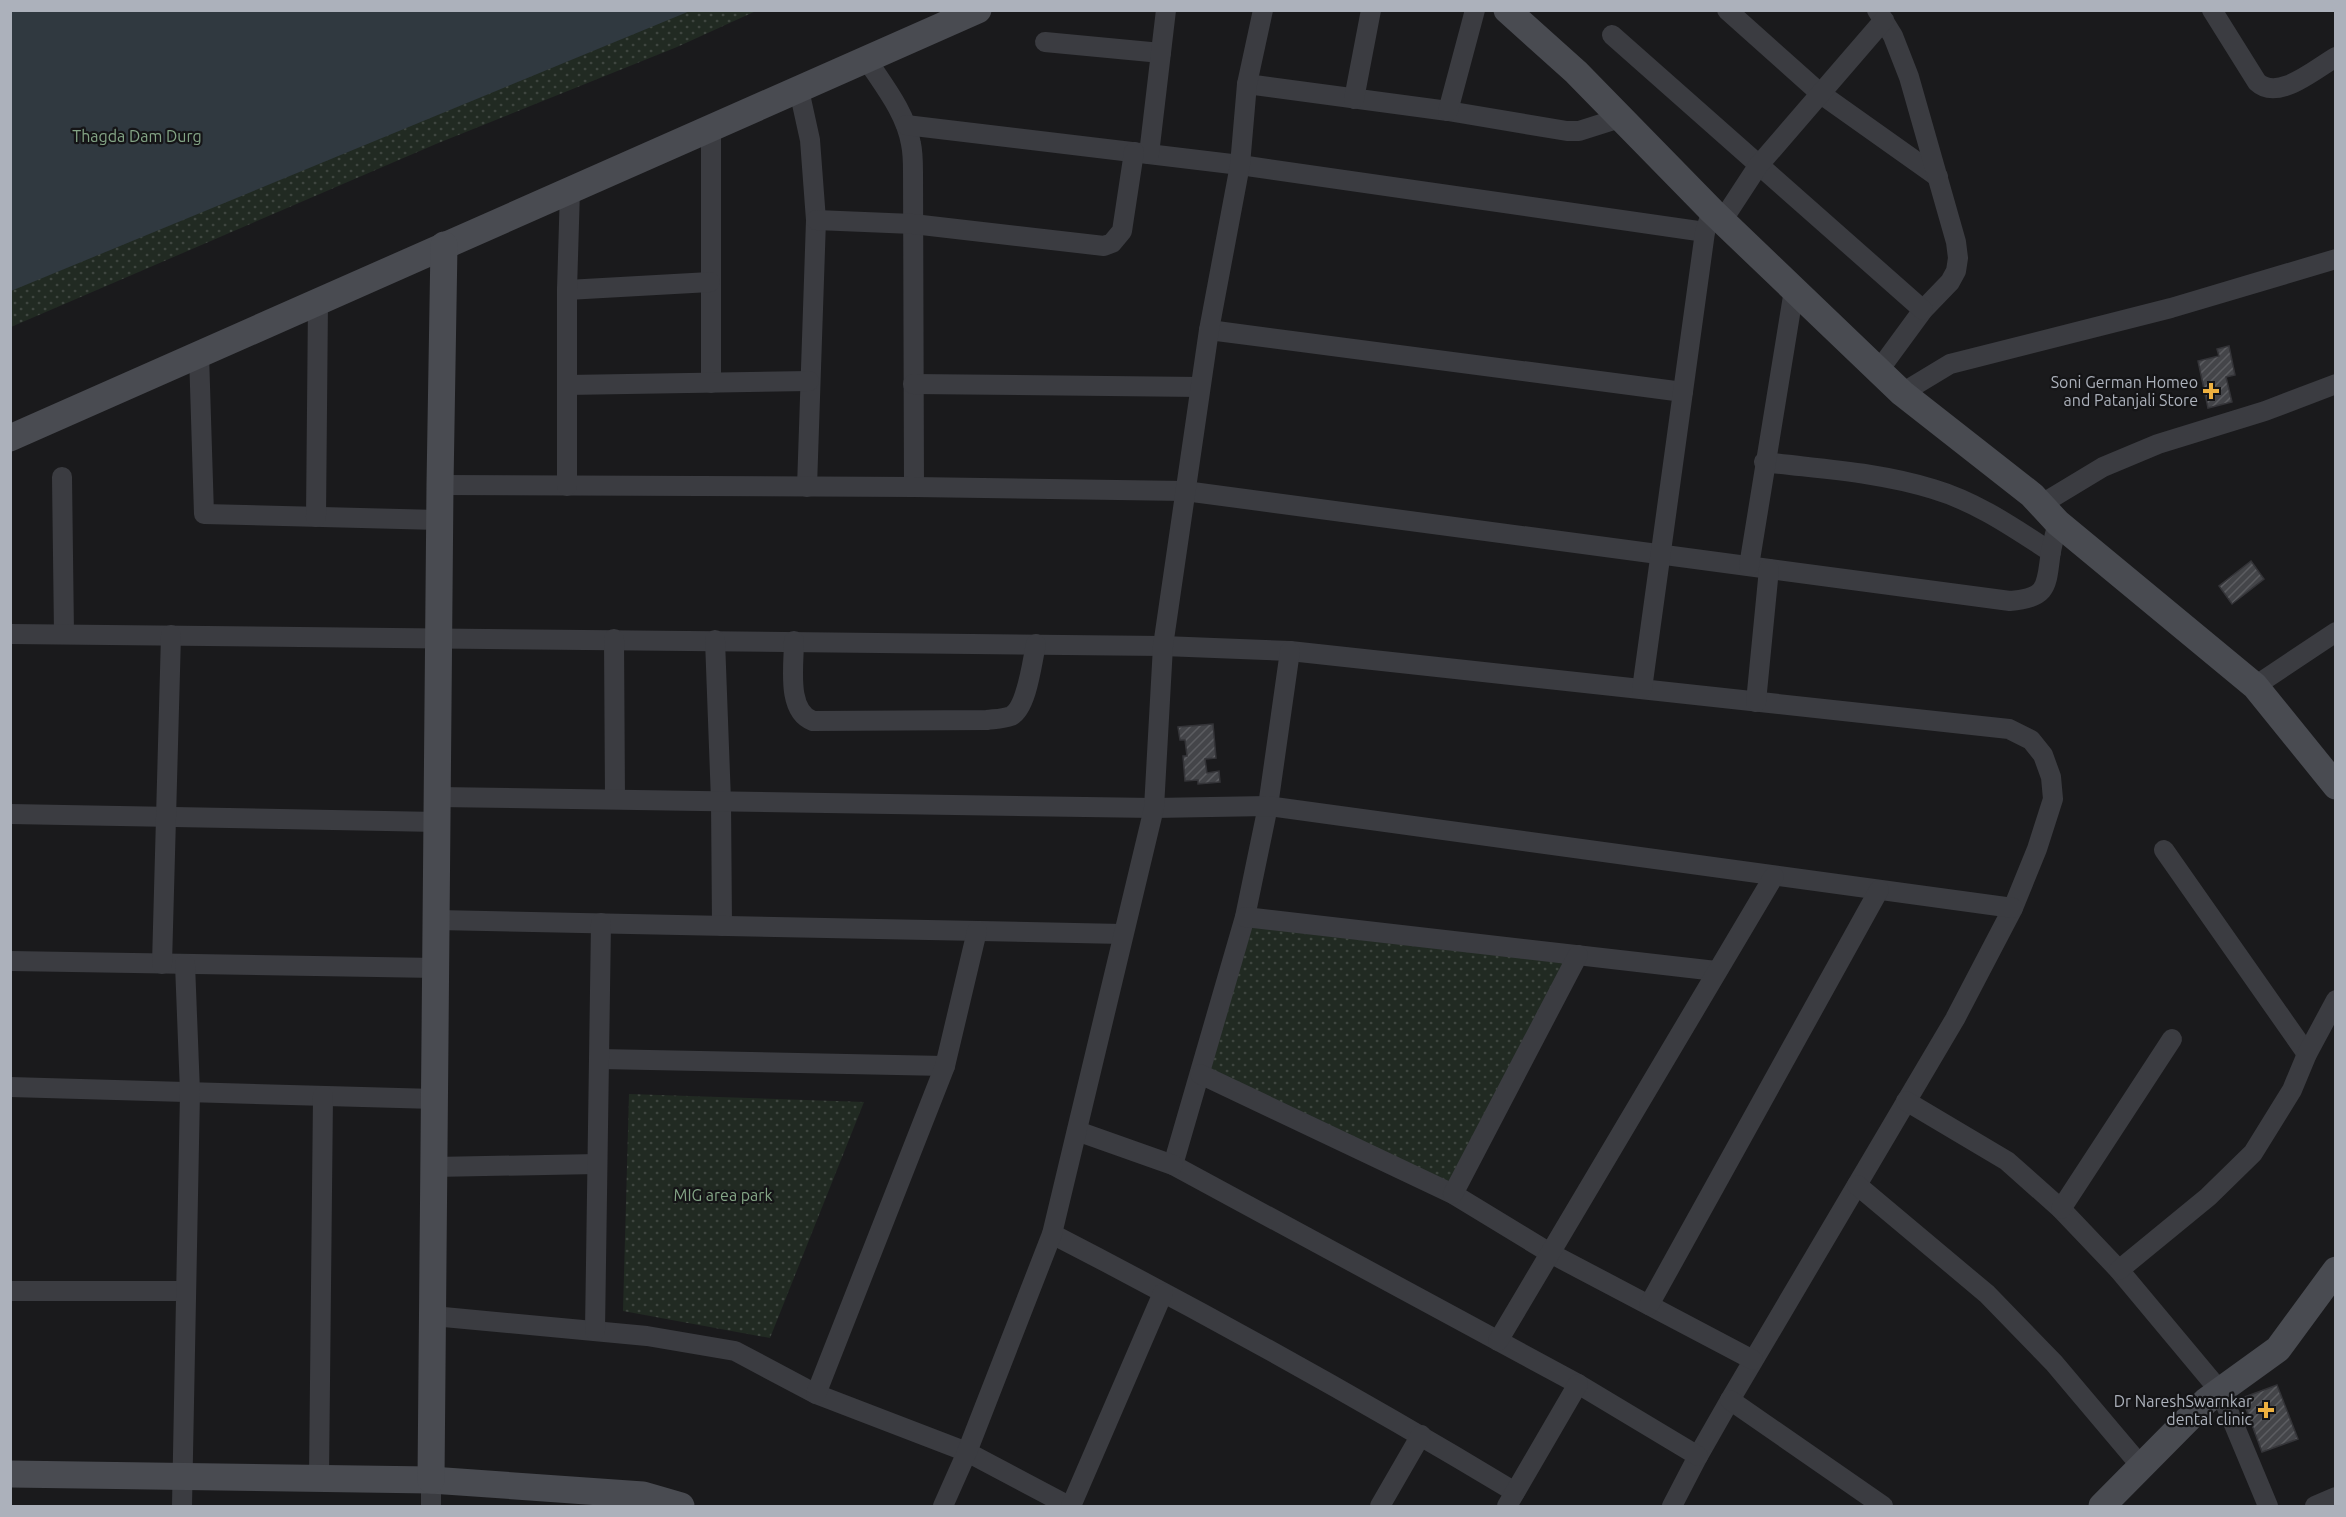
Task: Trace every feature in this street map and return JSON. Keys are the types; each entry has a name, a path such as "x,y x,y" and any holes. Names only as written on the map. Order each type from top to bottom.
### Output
{"street":[{"path":"10,438 978,10"},
{"path":"816,220 913,224 1095,246 1112,243 1122,231 1142,153 1161,53 1166,10"},
{"path":"943,1506 967,1452 1052,1234 1154,808 1164,646 1185,491 1209,330 1240,165 1247,84 1263,10"},
{"path":"1354,99 1371,10"},
{"path":"1448,111 1474,10"},
{"path":"1507,10 1576,72 1713,221 1794,290 1902,393 2032,495 2049,514 2255,686 2336,786"},
{"path":"1727,10 1821,94 1938,177"},
{"path":"2212,10 2263,88 2279,90 2336,57"},
{"path":"1642,689 1683,392 1713,221 1821,94 1881,15 1909,77 1956,242 1958,258 1956,271 1950,282 1923,310 1878,370"},
{"path":"1612,35 1923,310"},
{"path":"1045,42 1161,53"},
{"path":"867,60 893,99 906,125 911,144 914,487"},
{"path":"1247,84 1448,111 1567,131 1579,131 1620,118"},
{"path":"799,90 810,140 816,220 807,487"},
{"path":"906,125 1713,221"},
{"path":"711,129 711,383"},
{"path":"567,486 567,290 570,190"},
{"path":"431,1506 444,245"},
{"path":"1902,393 1950,364 2171,308 2336,259"},
{"path":"567,290 710,282"},
{"path":"1749,566 1764,462 1794,290"},
{"path":"316,517 318,301"},
{"path":"1209,330 1683,392"},
{"path":"199,354 204,514 440,520"},
{"path":"567,386 809,381"},
{"path":"914,384 1200,387"},
{"path":"2049,514 2103,466 2158,444 2265,411 2336,384"},
{"path":"1764,462 1893,479 1935,489 1991,513 2051,552"},
{"path":"62,477 64,634"},
{"path":"440,485 914,487 1185,491 2018,600 2026,600 2039,594 2049,578 2051,552 2049,514"},
{"path":"1756,702 1769,569"},
{"path":"2255,686 2336,632"},
{"path":"10,634 1036,644 1290,651 2009,729 2031,740 2043,755 2051,777 2053,799 2037,849 2013,908 1955,1019 1753,1360 1672,1506"},
{"path":"162,964 171,635"},
{"path":"614,639 615,799"},
{"path":"715,640 721,801 722,926"},
{"path":"794,641 796,701 801,714 813,721 987,720 1011,716 1023,701 1036,644"},
{"path":"1173,1165 1245,917 1268,806 1290,651"},
{"path":"10,814 166,816 438,809 615,799 1154,808 1268,806 2013,908"},
{"path":"2164,850 2307,1054"},
{"path":"1498,1341 1774,876"},
{"path":"1649,1305 1879,890"},
{"path":"1245,917 1716,971"},
{"path":"437,920 1123,934"},
{"path":"595,1331 601,923"},
{"path":"816,1394 945,1066 977,931"},
{"path":"1453,1194 1578,955"},
{"path":"10,961 436,968"},
{"path":"182,1506 190,1092 185,964"},
{"path":"2119,1270 2208,1197 2253,1153 2292,1090 2307,1054 2336,1000"},
{"path":"2061,1209 2172,1039"},
{"path":"599,1059 945,1066"},
{"path":"1200,1074 1453,1194 1550,1253 1753,1360"},
{"path":"10,1087 435,1099"},
{"path":"319,1478 323,1096"},
{"path":"1906,1101 2007,1161 2061,1209 2119,1270 2220,1391 2268,1506"},
{"path":"1077,1131 1173,1165 1578,1384 1698,1456"},
{"path":"435,1167 597,1164"},
{"path":"1857,1185 1987,1294 2054,1363 2141,1466"},
{"path":"1052,1234 1421,1435 1511,1499 1578,1384"},
{"path":"2112,1502 2141,1466 2206,1401 2278,1349 2336,1270"},
{"path":"10,1291 185,1291"},
{"path":"433,1316 647,1336 735,1351 816,1394 967,1452 1070,1506 1163,1293"},
{"path":"1730,1400 1883,1506"},
{"path":"1380,1506 1421,1435"},
{"path":"10,1474 431,1480 643,1495 681,1506"},
{"path":"2315,1506 2336,1497"}],"green space":[{"name":"Thagda Dam Durg","path":"11,11 756,11 677,47 436,144 11,327"},
{"path":"1245,917 1578,955 1453,1194 1200,1074"},
{"name":"MIG area park","path":"629,1094 864,1102 770,1338 623,1311"}],"shaded area":[{"name":"Thagda Dam Durg","path":"11,10 690,10 690,11 11,291"}],"building":[{"path":"2229,346 2235,375 2226,377 2232,402 2208,408 2198,361 2219,356 2217,349"},
{"path":"2251,561 2264,579 2232,604 2219,586"},
{"path":"1213,724 1216,758 1205,759 1207,773 1219,771 1220,782 1198,784 1198,780 1185,781 1183,756 1187,756 1185,740 1180,740 1178,727"},
{"path":"2277,1385 2298,1439 2262,1452 2242,1398"}],"place":[{"name":"Soni German Homeo and Patanjali Store","path":"2211,391"},
{"name":"Dr NareshSwarnkar dental clinic","path":"2266,1410"}]}
